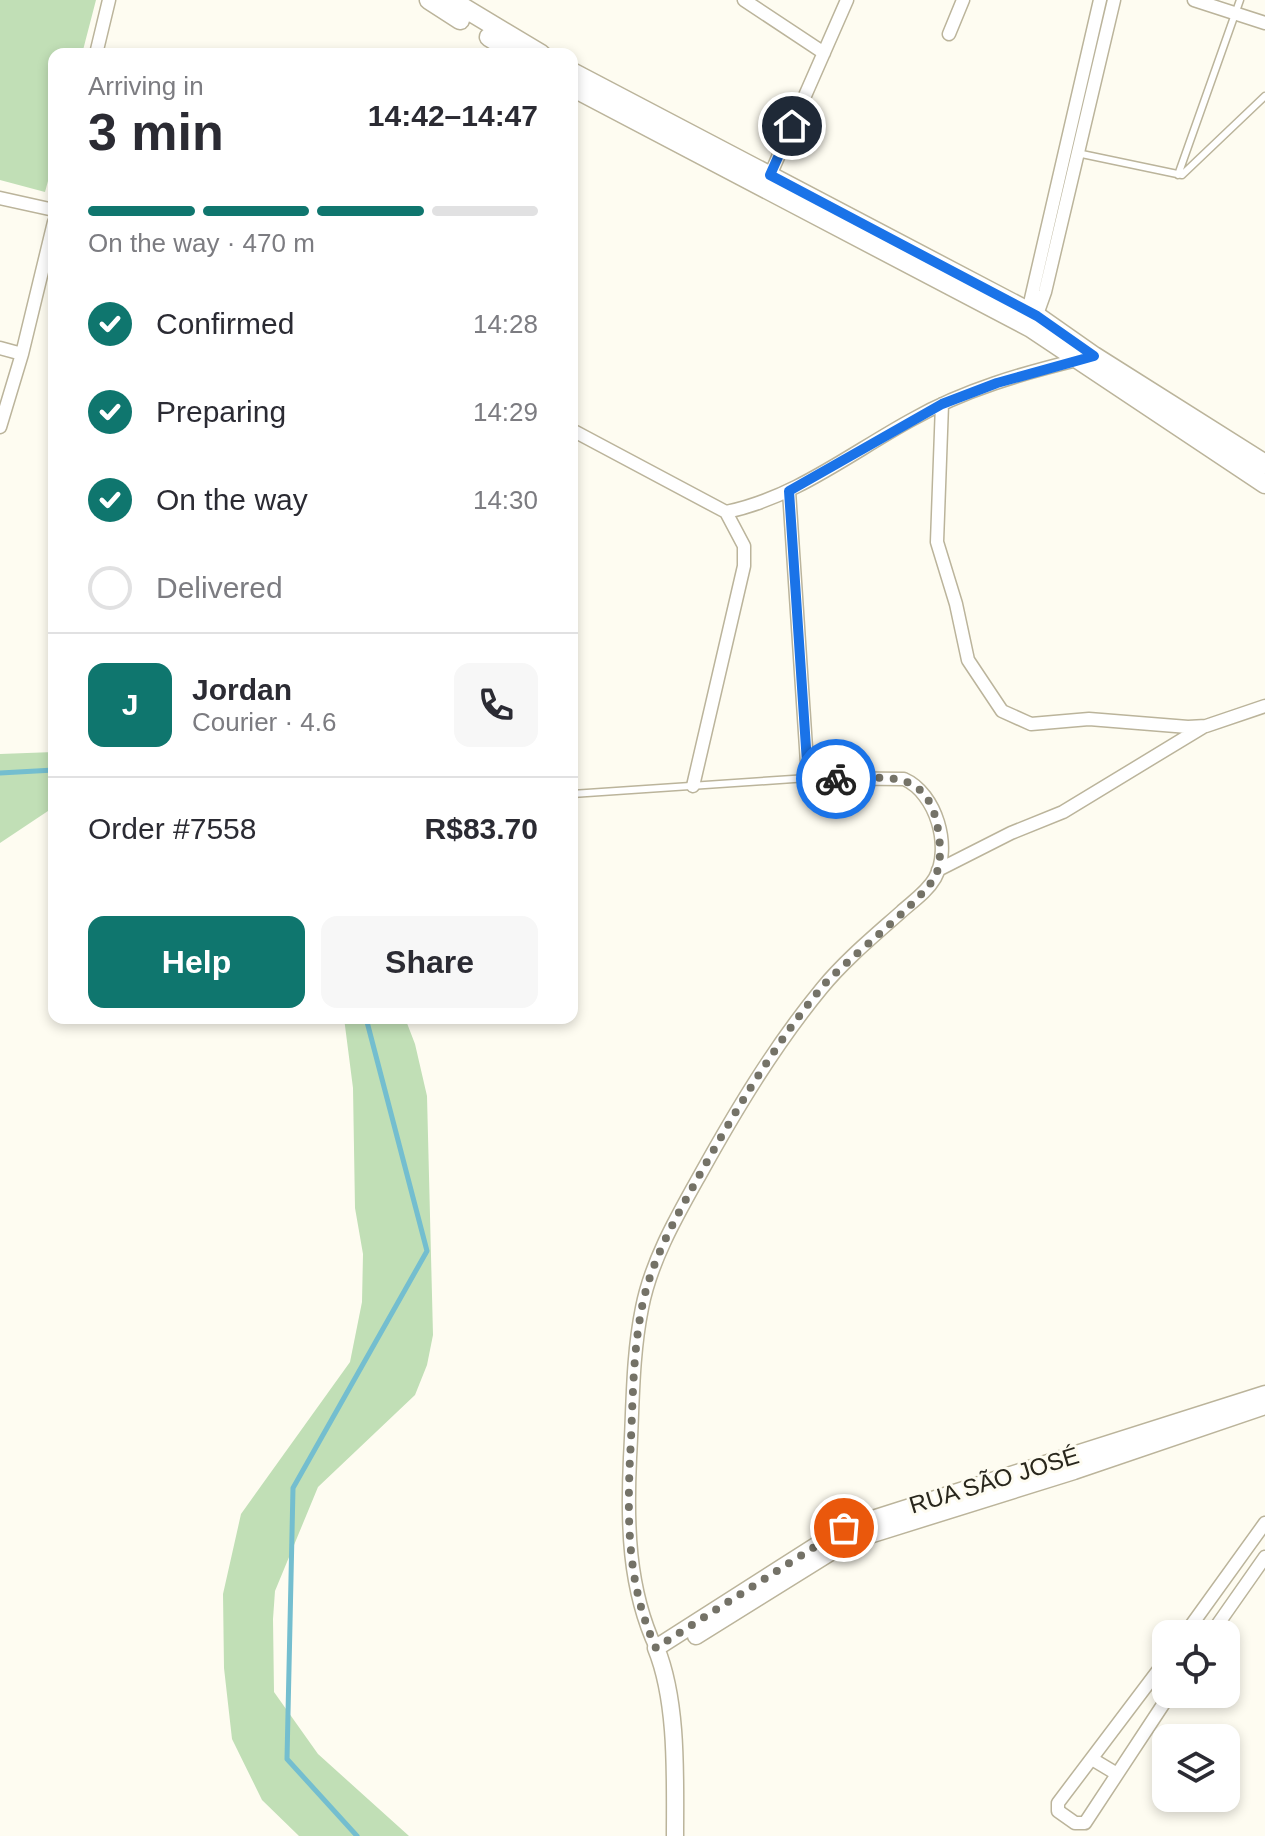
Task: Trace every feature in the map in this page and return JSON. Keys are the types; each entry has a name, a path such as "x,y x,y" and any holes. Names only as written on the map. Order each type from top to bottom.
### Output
{"main road":[{"path":"429,0 507,48"},
{"path":"451,0 531,48"},
{"path":"578,75 767,181 1030,320 1265,484"},
{"path":"578,90 767,181"},
{"path":"1086,358 1265,464"}],"street":[{"path":"97,48 109,0"},
{"path":"744,0 824,53"},
{"path":"767,181 847,0"},
{"path":"949,34 963,0"},
{"path":"1073,148 1100,0"},
{"path":"1030,320 1114,0"},
{"path":"1194,0 1238,6 1265,23"},
{"path":"0,198 48,209"},
{"path":"0,427 22,354 48,247"},
{"path":"0,348 22,354"},
{"path":"726,512 750,507 789,491 942,404 997,383 1086,358"},
{"path":"942,404 937,542 956,604 968,660 1002,711 1031,724 1089,719 1206,726"},
{"path":"578,433 726,512 744,546 744,566 693,786"},
{"path":"675,1836 671,1723 658,1652 641,1610 636,1588 628,1510 635,1355 642,1305 658,1256 727,1126 779,1046 823,986 858,950 927,889 938,870 941,849 935,813 927,796 916,784 904,779 808,778 789,491"},
{"path":"938,870 1011,833 1063,812 1206,726 1265,706"},
{"name":"RUA SÃO JOSÉ","path":"1072,1463 1265,1394"},
{"name":"RUA SÃO JOSÉ","path":"658,1652 844,1528 1265,1406"},
{"path":"1195,1620 1265,1523"},
{"path":"1221,1620 1265,1557"},
{"path":"1152,1679 1058,1803 1058,1811 1075,1823 1085,1823 1161,1708"},
{"path":"1092,1759 1117,1774"}],"lane":[{"path":"1178,175 1238,6"},
{"path":"1073,148 1178,175 1190,169 1265,96"},
{"path":"578,794 808,778"}],"green space":[{"path":"0,0 96,0 84,48 48,48 48,181 45,192 0,180"},
{"path":"48,752 48,811 0,843 0,754"},
{"path":"345,1024 407,1024 427,1096 433,1335 427,1365 415,1395 318,1487 275,1591 274,1692 318,1754 409,1836 299,1836 262,1800 232,1739 224,1668 223,1594 241,1514 350,1362 362,1302 363,1254 355,1208 353,1088"}],"waterway":[{"path":"0,773 48,770"},
{"path":"357,1836 287,1759 293,1488 427,1251 368,1024"}],"way so far":[{"path":"836,779 904,779 916,784 927,796 935,813 941,849 938,870 927,889 858,950 823,986 779,1046 727,1126 658,1256 642,1305 635,1355 628,1510 636,1588 656,1648 814,1544 844,1528"}],"route":[{"path":"792,126 770,175 1037,316 1094,356 966,393 913,418 789,491 808,778 836,779"}]}
